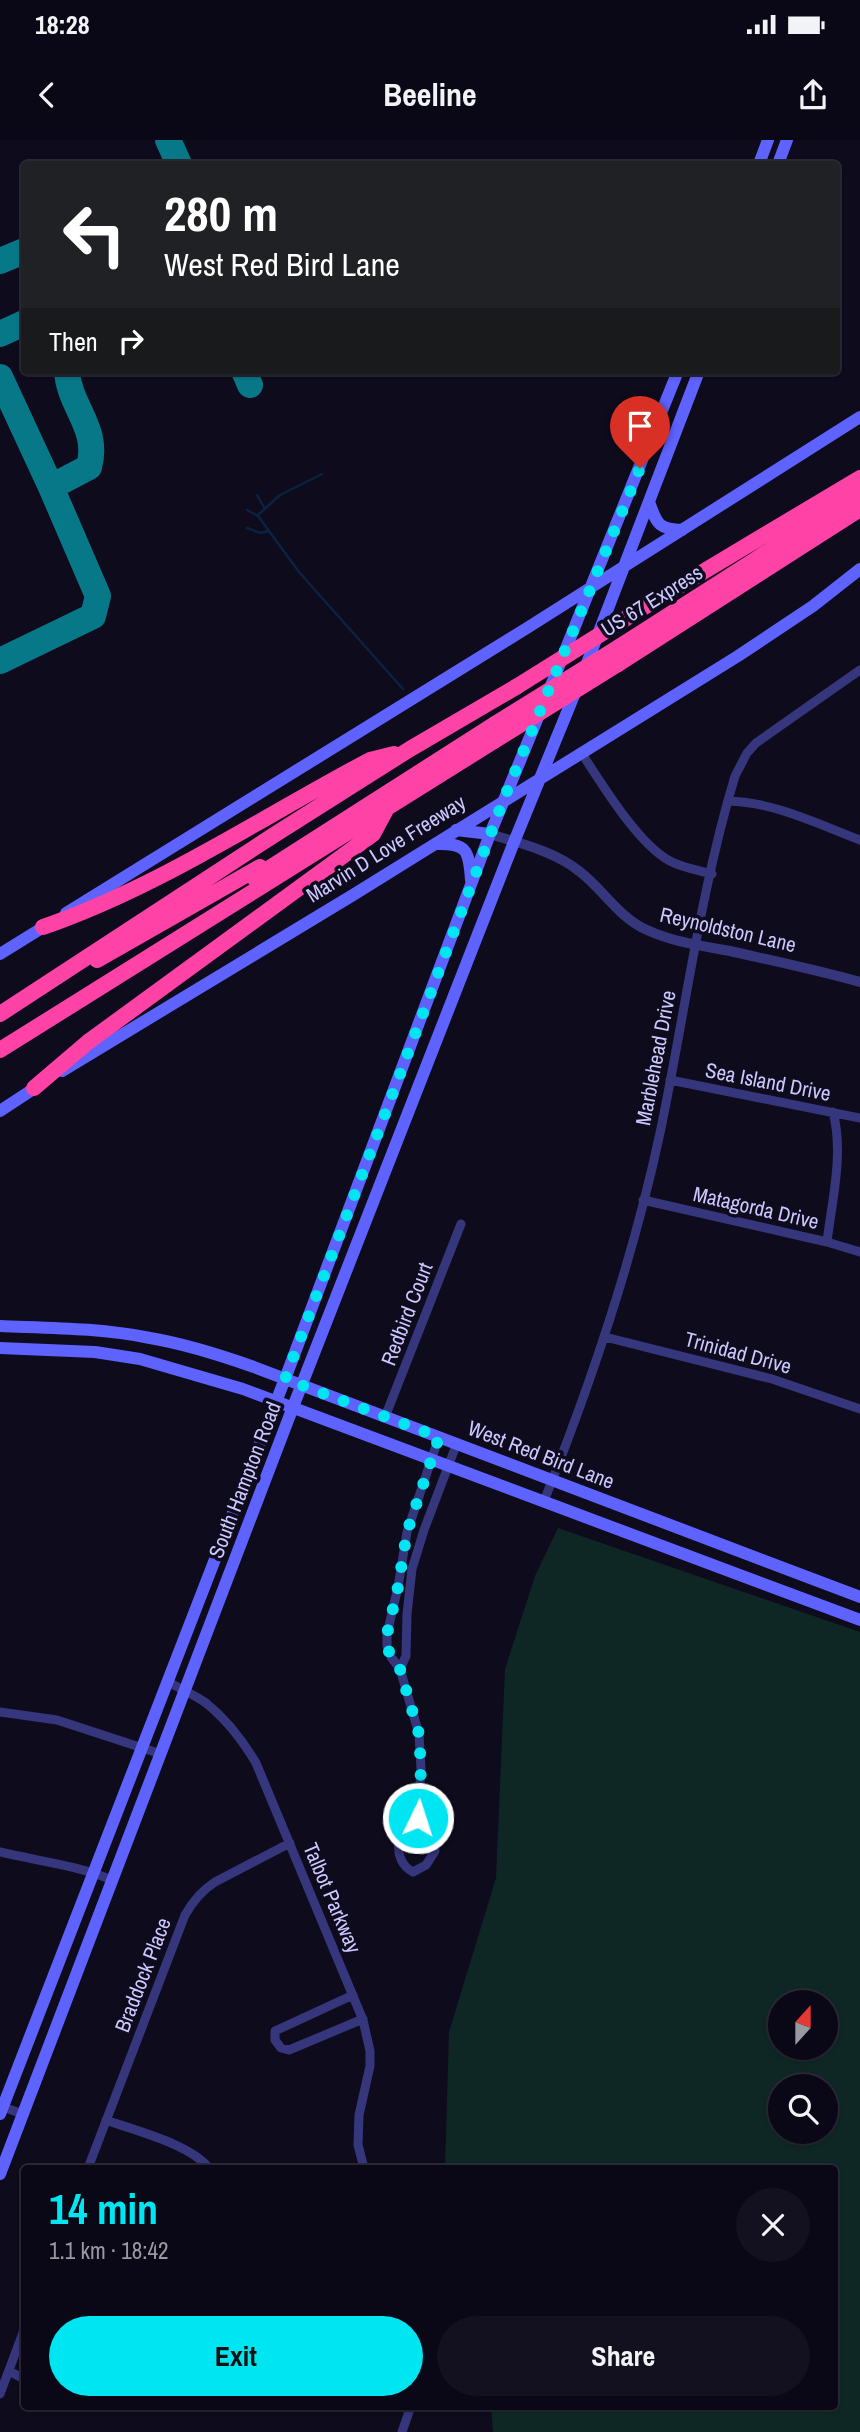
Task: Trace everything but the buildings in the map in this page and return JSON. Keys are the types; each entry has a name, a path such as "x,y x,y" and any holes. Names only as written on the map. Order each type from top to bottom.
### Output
{"highway":[{"path":"0,1014 410,749 860,478"},
{"name":"US 67 Express","path":"394,787 860,494"},
{"name":"Marvin D Love Freeway","path":"0,1051 618,664 860,509"},
{"path":"43,927 89,911 185,863 370,760 410,749"},
{"path":"32,994 130,944 394,787"},
{"path":"25,1036 43,1015 394,787"},
{"path":"34,1088 88,1042 373,834 388,806"}],"main road":[{"path":"760,161 768,140"},
{"path":"779,161 787,140"},
{"name":"South Hampton Road","path":"1,2109 277,1401 490,834 676,375"},
{"name":"South Hampton Road","path":"0,2174 293,1407 697,375"},
{"path":"0,954 860,417"},
{"path":"649,502 659,525 667,529 682,530"},
{"name":"Marvin D Love Freeway","path":"0,1111 770,635 813,607 860,569"},
{"path":"456,830 490,834"},
{"path":"435,844 454,844 466,852 470,859 472,885"},
{"path":"405,1063 425,1070"},
{"path":"384,1117 404,1124"},
{"name":"West Red Bird Lane","path":"0,1326 77,1329 148,1337 202,1349 553,1479 860,1597"},
{"path":"75,1351 77,1329"},
{"name":"West Red Bird Lane","path":"0,1348 75,1351 160,1364 277,1401 860,1619"},
{"path":"579,1514 587,1493"},
{"path":"46,1994 66,2001"}],"street":[{"name":"Marblehead Drive","path":"544,1501 606,1337 643,1200 660,1135 696,944 728,801 740,764 756,743 860,670"},
{"path":"581,752 628,821 659,854 682,866 712,874"},
{"path":"728,801 742,801 781,810 860,840"},
{"name":"Reynoldston Lane","path":"490,834 544,852 576,869 598,887 624,917 645,930 860,982"},
{"name":"Sea Island Drive","path":"670,1080 860,1118"},
{"path":"827,1242 838,1157 833,1112"},
{"name":"Matagorda Drive","path":"643,1200 860,1252"},
{"name":"Redbird Court","path":"385,1417 461,1224"},
{"name":"Trinidad Drive","path":"606,1337 772,1379 860,1409"},
{"path":"418,1818 421,1769 419,1734 400,1669 387,1646 390,1617 410,1524 439,1437"},
{"path":"400,1669 406,1656 412,1574 424,1530 457,1443"},
{"path":"410,1524 424,1530"},
{"path":"400,1575 412,1574"},
{"path":"390,1617 407,1614"},
{"name":"Talbot Parkway","path":"167,1681 205,1703 235,1730 247,1747 363,2019 370,2051 370,2066 359,2115 358,2145 363,2165"},
{"path":"0,1712 57,1720 161,1754"},
{"path":"418,1818 430,1831 435,1851 426,1865 413,1872 401,1862 397,1849 404,1830 413,1819 418,1818"},
{"name":"Braddock Place","path":"89,2165 191,1904 215,1882 290,1843"},
{"path":"0,1852 93,1872 112,1880"},
{"path":"353,1995 275,2031 275,2040 281,2048 289,2050 363,2019"},
{"path":"1,2109 23,2114"},
{"path":"106,2120 185,2150 206,2165"},
{"path":"0,2394 21,2338"},
{"path":"9,2371 21,2377"},
{"path":"402,2432 410,2410"}],"green space":[{"path":"558,1528 860,1632 860,2432 493,2432 491,2410 838,2410 838,2165 445,2165 449,2032 496,1878 505,1669 535,1576"}],"waterway":[{"path":"258,515 280,495 322,474"},
{"path":"257,495 265,509"},
{"path":"247,510 258,516 299,572 403,689"},
{"path":"247,528 260,533 269,531"}],"taxiway":[{"path":"168,140 178,161"},
{"path":"0,261 21,252"},
{"path":"0,334 21,324"},
{"path":"51,487 89,467 90,441 68,375"},
{"path":"246,375 250,385"},
{"path":"0,377 98,596 93,616 0,661"}],"route":[{"path":"418,1818 421,1769 419,1734 400,1669 387,1646 387,1634 407,1532 439,1437 285,1379 490,834 640,468"}]}
